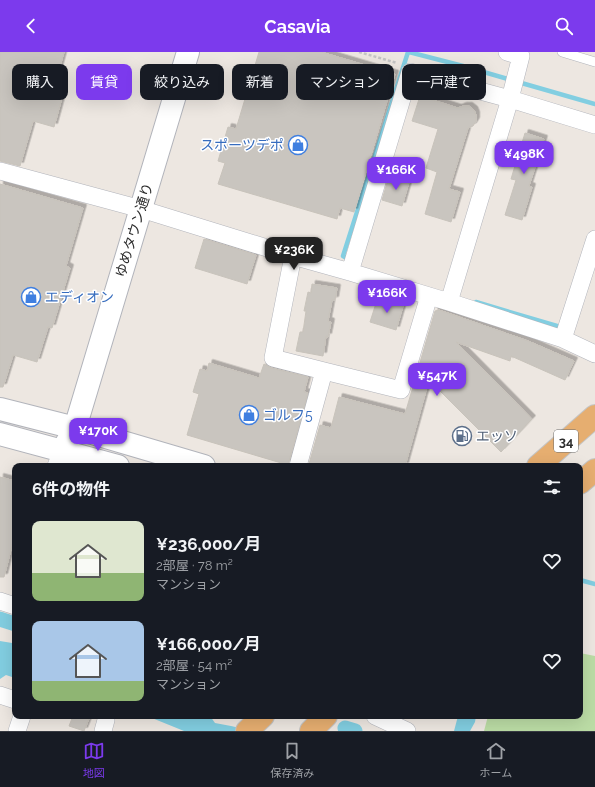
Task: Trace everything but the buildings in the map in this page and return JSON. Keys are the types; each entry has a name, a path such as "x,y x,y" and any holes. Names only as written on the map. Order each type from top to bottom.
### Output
{"highway":[{"name":"34","path":"541,463 595,416"},
{"path":"583,480 595,470"},
{"path":"311,731 323,719"}],"street":[{"name":"ゆめタウン通り","path":"59,459 75,428 188,52"},
{"path":"451,296 518,71 521,56 507,52"},
{"path":"352,265 410,72 511,97 595,125"},
{"path":"0,171 141,209 294,256 352,265 429,296 451,296 565,333 595,354"},
{"path":"565,333 595,238"},
{"path":"294,256 273,358 401,390 429,296"},
{"path":"299,463 324,371"},
{"path":"0,409 75,428 194,463"},
{"path":"0,434 59,459 93,463"},
{"path":"0,695 12,699"},
{"path":"17,731 21,719"},
{"path":"381,719 407,731"}],"lane":[{"path":"562,52 595,62"}],"path":[{"path":"360,52 399,64"}],"green space":[{"path":"583,654 595,656 595,731 484,731 487,719 583,719"}],"water":[{"path":"0,641 12,643 12,677 6,675 0,679"},
{"path":"154,719 212,719 215,723 253,731 184,731"},
{"path":"457,719 476,719 470,731 454,731"}],"waterway":[{"path":"350,260 343,256 408,52"},
{"path":"409,52 511,80"},
{"path":"518,82 595,104"},
{"path":"476,302 563,329"},
{"path":"583,581 595,584"},
{"path":"0,619 12,623"},
{"path":"345,728 355,731"}],"place":[{"name":"スポーツデポ","path":"298,145"},
{"name":"エディオン","path":"31,297"},
{"name":"ゴルフ5","path":"249,415"},
{"name":"エッソ","path":"462,436"}]}
